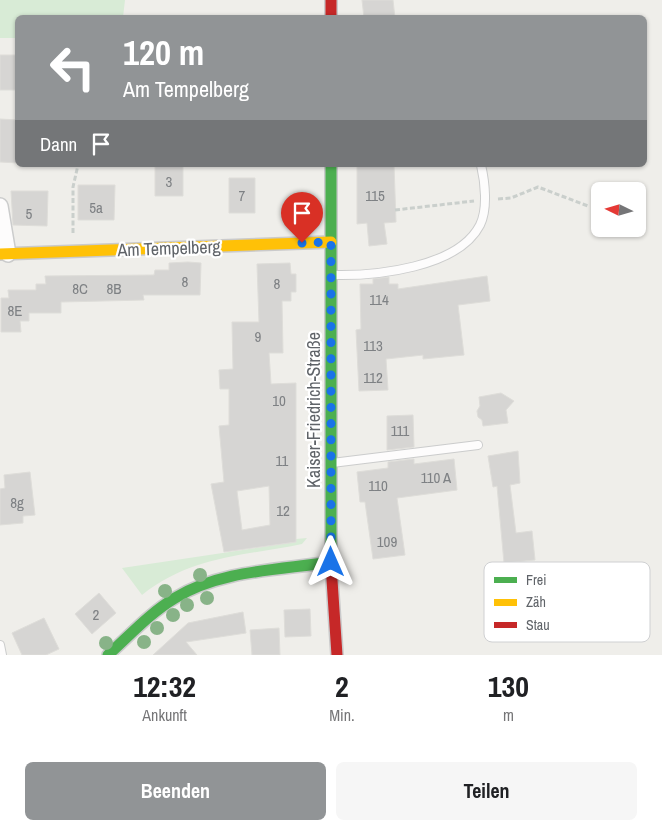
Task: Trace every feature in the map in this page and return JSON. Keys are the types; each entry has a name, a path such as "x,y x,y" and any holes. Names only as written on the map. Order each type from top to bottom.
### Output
{"street":[{"path":"331,0 331,15"},
{"name":"Kaiser-Friedrich-Straße","path":"331,167 331,562 337,655"},
{"name":"Am Tempelberg","path":"0,206 4,254 331,242"},
{"path":"108,655 167,603 184,592 228,579 331,562"}],"lane":[{"path":"331,274 362,276 391,272 422,264 448,253 468,241 480,225 484,206 480,167"},
{"path":"331,463 478,445"},
{"path":"0,645 2,655"}],"path":[{"path":"73,251 74,186 78,167"}],"green space":[{"path":"0,0 125,0 123,15 15,15 15,38 0,38"},
{"path":"307,538 302,544 219,559 199,565 161,582 142,595 122,568 296,542 296,539"}],"building":[{"path":"362,0 393,0 395,15 364,15"},
{"path":"0,55 15,55 15,90 0,90"},
{"path":"0,119 15,120 15,163 0,162"},
{"path":"155,167 183,167 183,196 155,196"},
{"path":"357,167 394,167 396,222 384,223 387,244 369,246 367,223 357,224"},
{"path":"229,178 255,178 255,213 229,213"},
{"path":"78,185 115,185 114,220 78,220"},
{"path":"11,191 48,191 47,226 13,225"},
{"path":"169,263 201,263 200,295 143,295 144,300 61,302 61,313 29,313 29,321 20,321 21,332 1,332 1,298 9,298 8,290 36,290 36,284 46,284 45,276 154,275 155,270 169,270"},
{"path":"290,263 291,274 296,274 296,292 291,292 291,301 282,301 283,353 269,353 271,384 296,383 296,542 224,552 211,484 224,482 219,426 229,425 229,389 220,389 219,370 233,369 232,322 259,322 257,264","holes":["269,486 270,525 242,530 237,491"]},
{"path":"487,276 490,301 458,305 464,355 423,359 423,355 386,359 388,390 359,391 356,330 361,329 360,284 373,284 373,279 389,277 389,284 398,284 398,289"},
{"path":"501,393 514,401 506,410 508,423 483,426 477,411 480,406 479,397"},
{"path":"413,415 414,447 387,450 387,416"},
{"path":"518,451 520,483 510,485 516,533 532,531 535,560 504,562 497,486 493,487 488,456"},
{"path":"414,459 414,464 454,459 457,490 397,498 405,555 373,559 365,502 360,502 357,472 388,468 388,462"},
{"path":"30,472 35,515 23,516 23,523 0,525 0,489 5,488 4,475"},
{"path":"99,593 116,613 92,634 75,614"},
{"path":"310,609 311,636 285,637 284,610"},
{"path":"243,612 246,633 186,642 197,655 153,655 188,623"},
{"path":"44,618 59,649 46,655 22,655 12,633"},
{"path":"279,628 280,655 252,655 250,630"}],"traffic: fast":[{"path":"331,167 331,565"},
{"path":"108,655 157,610 193,589 231,576 251,572 331,562"}],"traffic: slow":[{"path":"0,254 331,242"}],"traffic: jam":[{"path":"331,0 331,15"},
{"path":"331,565 337,655"}],"route":[{"path":"302,243 331,242 331,562"}]}
